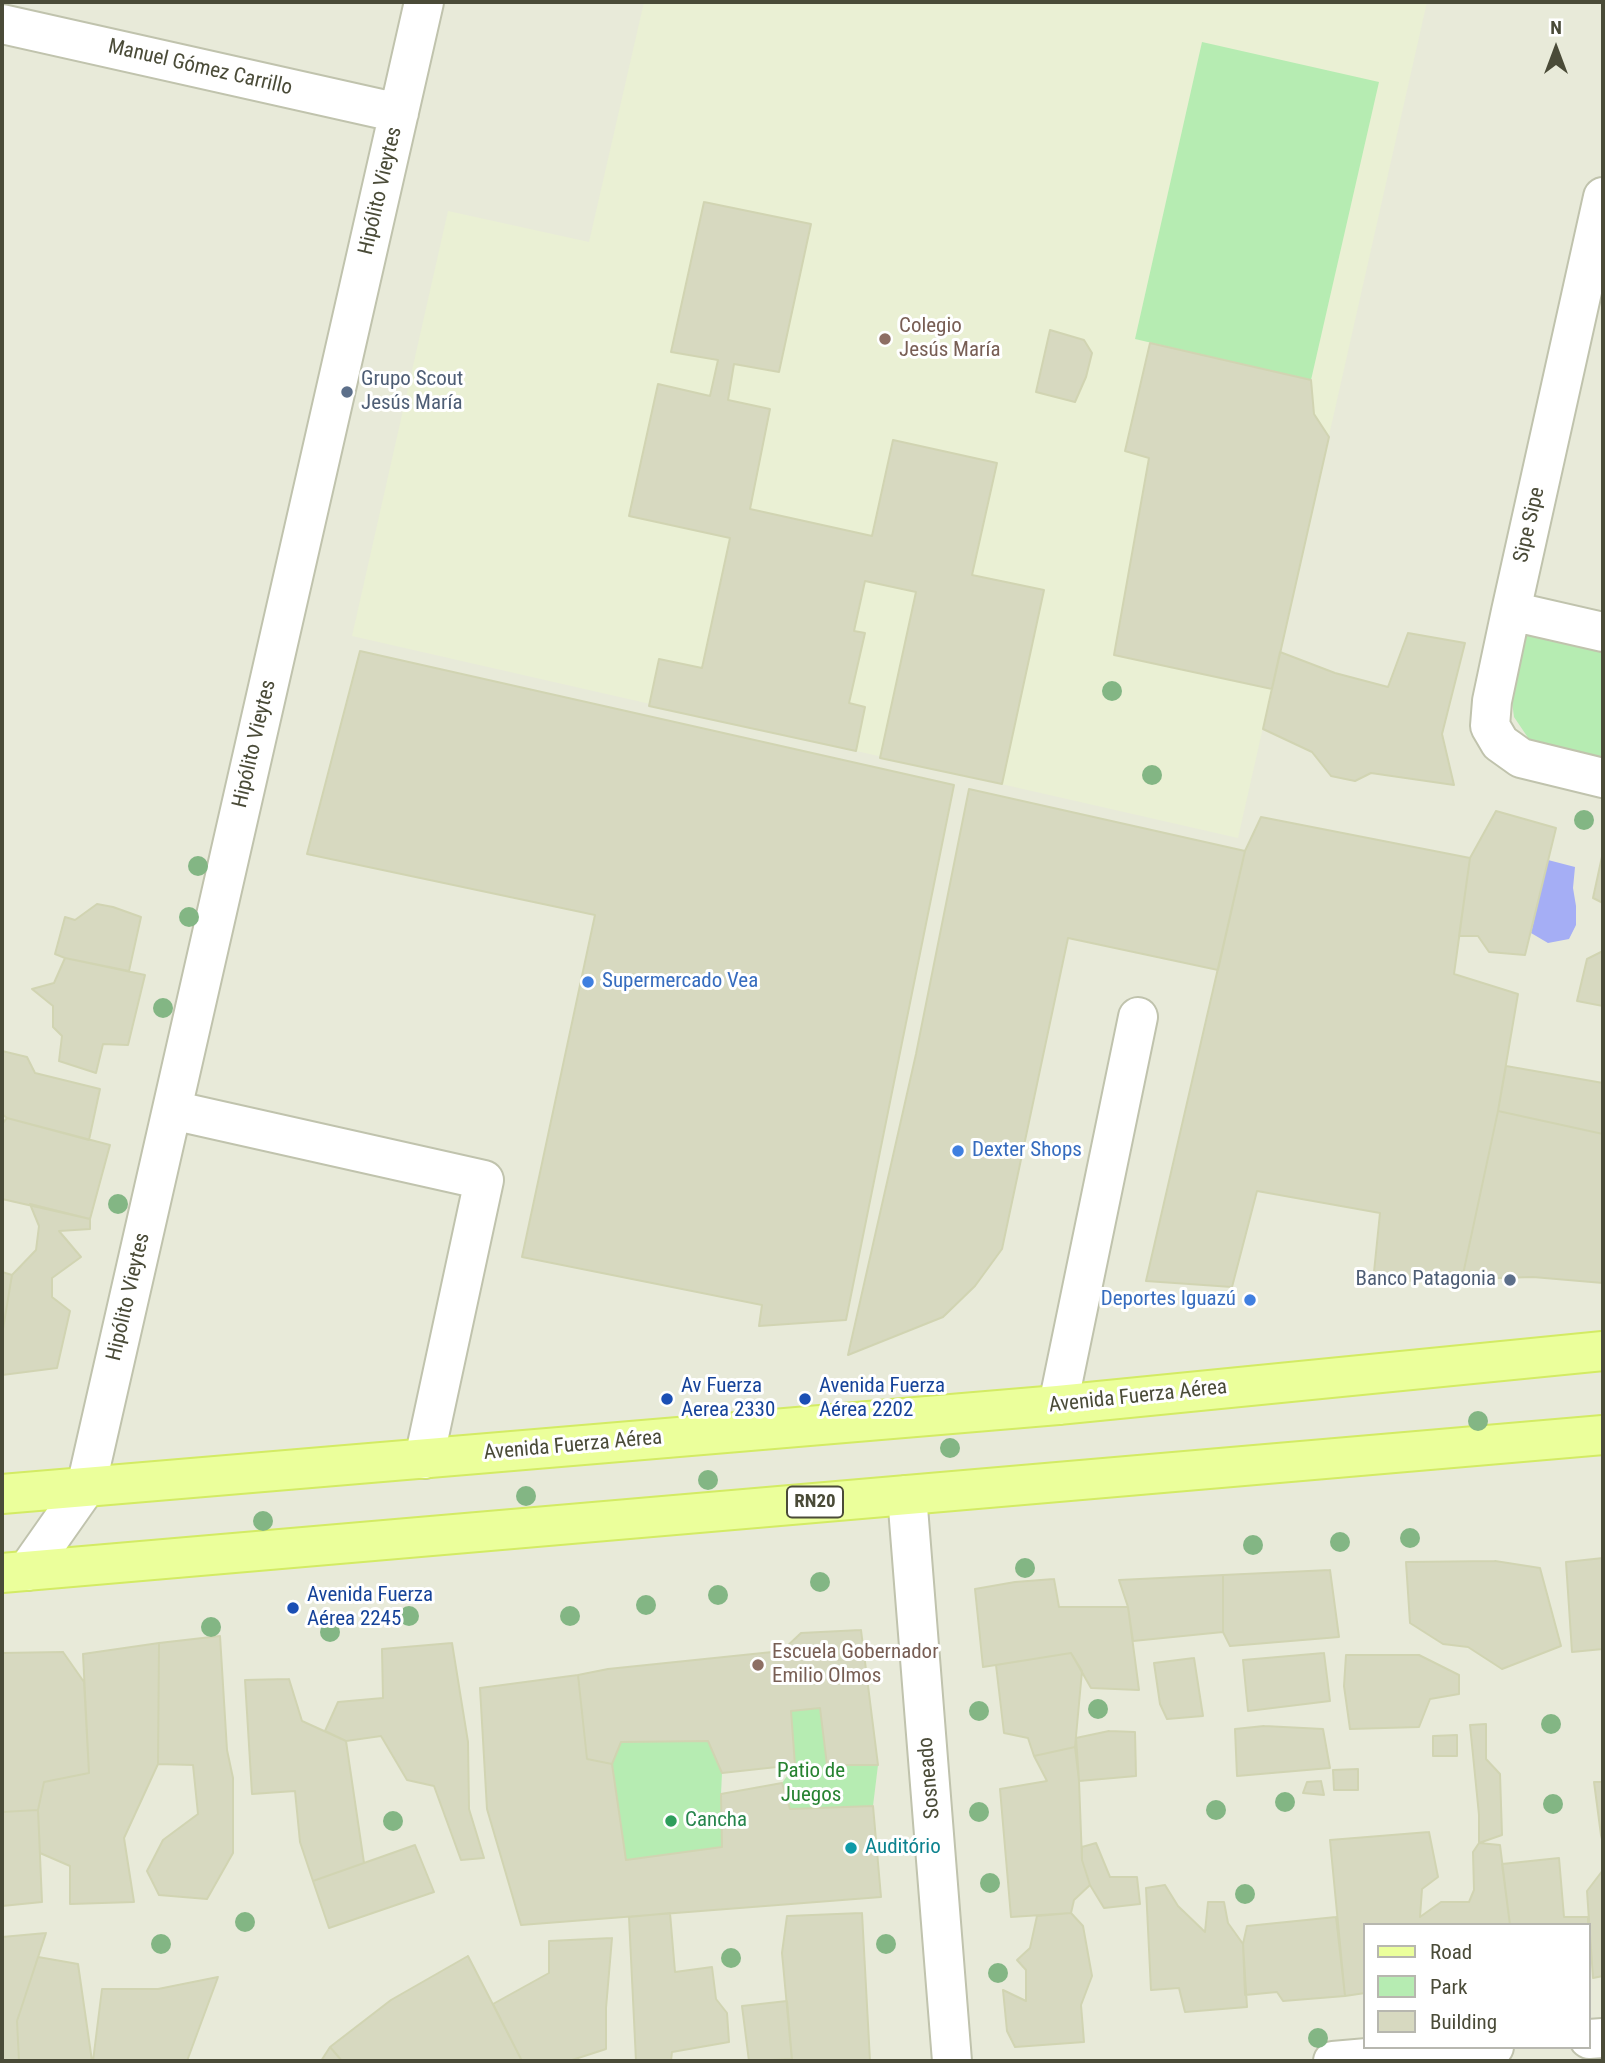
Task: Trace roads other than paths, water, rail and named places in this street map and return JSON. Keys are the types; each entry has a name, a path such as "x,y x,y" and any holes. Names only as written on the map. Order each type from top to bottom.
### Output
{"main road":[{"name":"Avenida Fuerza Aérea","path":"2,1494 1058,1405 1603,1351"},
{"name":"RN20","path":"15,1572 1603,1435"}],"street":[{"name":"Hipólito Vieytes","path":"86,1487 424,2"},
{"name":"Manuel Gómez Carrillo","path":"2,24 399,113"},
{"name":"Sipe Sipe","path":"1603,197 1511,611 1492,701 1490,726 1500,743 1521,758 1603,778"},
{"path":"1511,611 1603,632"},
{"path":"1058,1405 1138,1017"},
{"path":"172,1110 484,1180 424,1459"},
{"path":"15,1572 86,1487"},
{"name":"Sosneado","path":"907,1494 952,2061"},
{"path":"1333,2061 1471,2049"}],"water":[{"path":"1548,860 1575,867 1573,888 1576,925 1569,939 1548,943 1531,933"}],"place":[{"name":"Colegio Jesús María","path":"885,339"},
{"name":"Grupo Scout Jesús María","path":"347,392"},
{"name":"Supermercado Vea","path":"588,982"},
{"name":"Dexter Shops","path":"958,1151"},
{"name":"Banco Patagonia","path":"1510,1280"},
{"name":"Deportes Iguazú","path":"1250,1300"},
{"name":"Av Fuerza Aerea 2330","path":"667,1399"},
{"name":"Avenida Fuerza Aérea 2202","path":"805,1399"},
{"name":"Avenida Fuerza Aérea 2245","path":"293,1608"},
{"name":"Escuela Gobernador Emilio Olmos","path":"758,1665"},
{"name":"Cancha","path":"671,1821"},
{"name":"Auditório","path":"851,1848"}],"park label":[{"name":"Patio de Juegos","path":"811,1784"}]}
